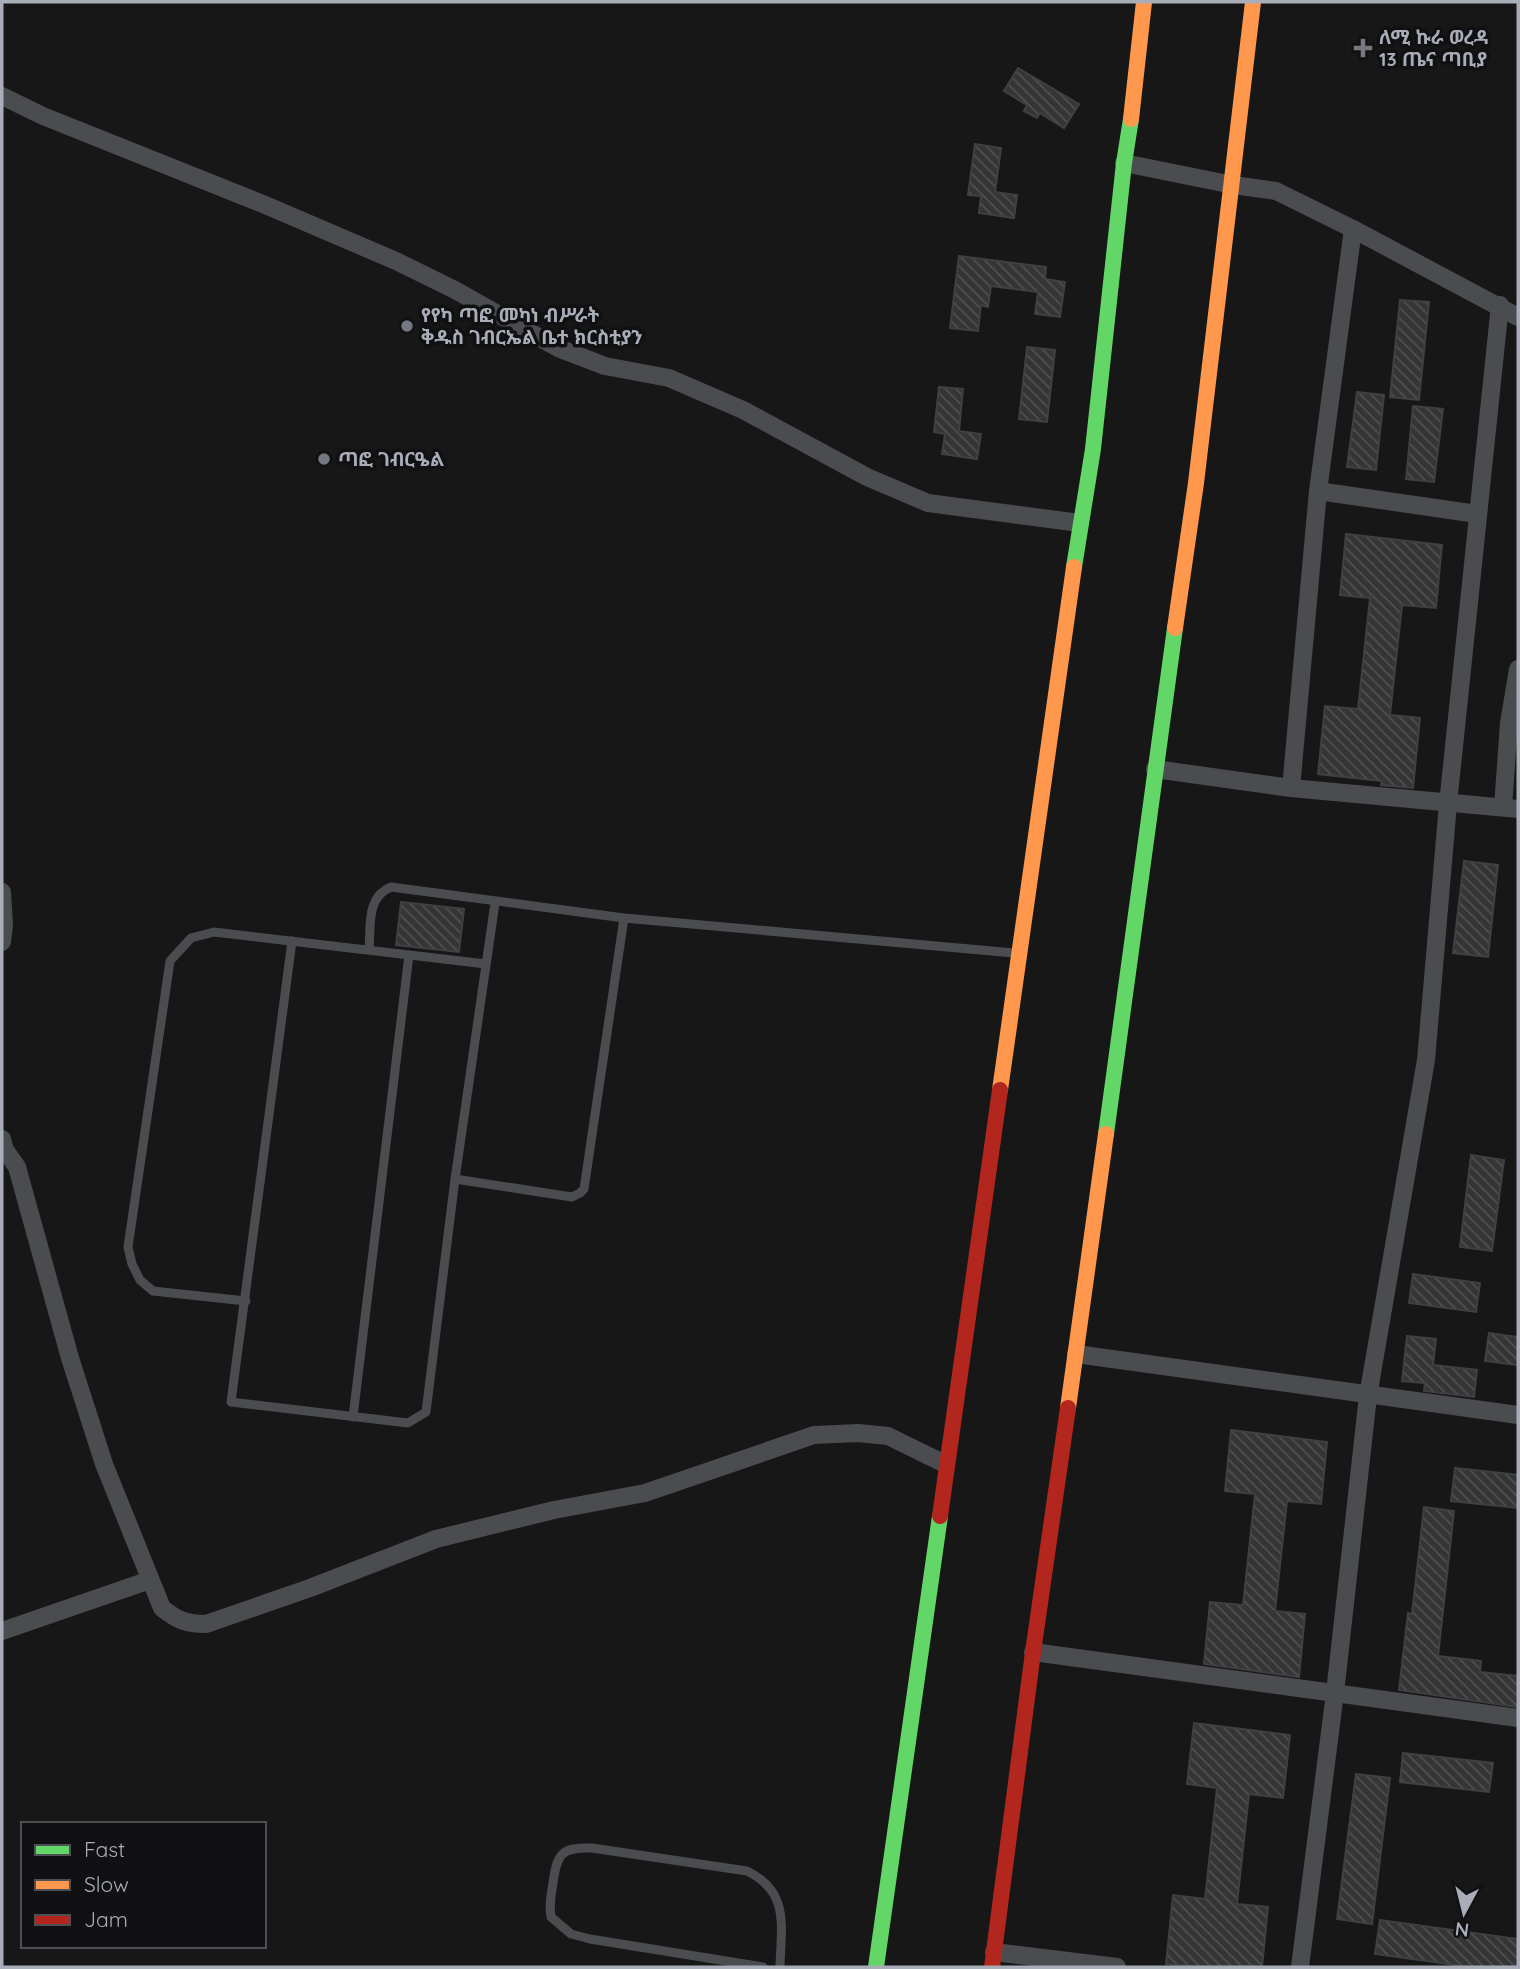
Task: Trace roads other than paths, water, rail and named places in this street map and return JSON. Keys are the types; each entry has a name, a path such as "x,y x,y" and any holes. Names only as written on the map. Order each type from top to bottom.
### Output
{"highway":[{"path":"876,1967 945,1464 1080,523 1093,449 1144,2"},
{"path":"993,1960 1033,1652 1196,483 1253,2"}],"street":[{"path":"2,96 43,116 263,204 396,261 558,348 605,366 669,378 743,410 867,477 929,503 1080,523"},
{"path":"1124,163 1233,186 1276,191 1500,305 1518,317"},
{"path":"1291,789 1318,491 1353,229"},
{"path":"1300,1967 1335,1693 1368,1396 1426,1051 1448,804 1500,305"},
{"path":"1318,491 1477,514"},
{"path":"1155,769 1291,789 1511,808 1509,723 1518,669"},
{"path":"2,892 2,942"},
{"path":"3,1146 17,1167 69,1358 104,1464 162,1608 176,1619 189,1624 205,1624 310,1588 436,1539 554,1510 645,1493 814,1435 858,1433 888,1436 945,1464"},
{"path":"1076,1354 1518,1415"},
{"path":"2,1631 150,1580"},
{"path":"1033,1652 1518,1718"},
{"path":"993,1960 1117,1967"}],"lane":[{"path":"369,949 373,903 380,891 390,887 624,919 1019,954"},
{"path":"292,941 231,1402 408,1423 426,1412 455,1179 495,903"},
{"path":"455,1179 572,1197 584,1189 624,919"},
{"path":"246,1301 153,1291 140,1280 128,1247 170,961 191,938 214,932 486,964"},
{"path":"353,1417 409,955"},
{"path":"763,1967 571,1934 551,1917 549,1906 556,1863 562,1853 575,1847 747,1871 764,1879 775,1892 782,1918 780,1967"}],"place":[{"name":"ለሚ ኩራ ወረዳ 13 ጤና ጣቢያ","path":"1363,48"},
{"name":"የየካ ጣፎ መካነ ብሥራት ቅዱስ ገብርኤል ቤተ ክርስቲያን","path":"407,326"},
{"name":"ጣፎ ገብርዔል","path":"324,459"}]}
